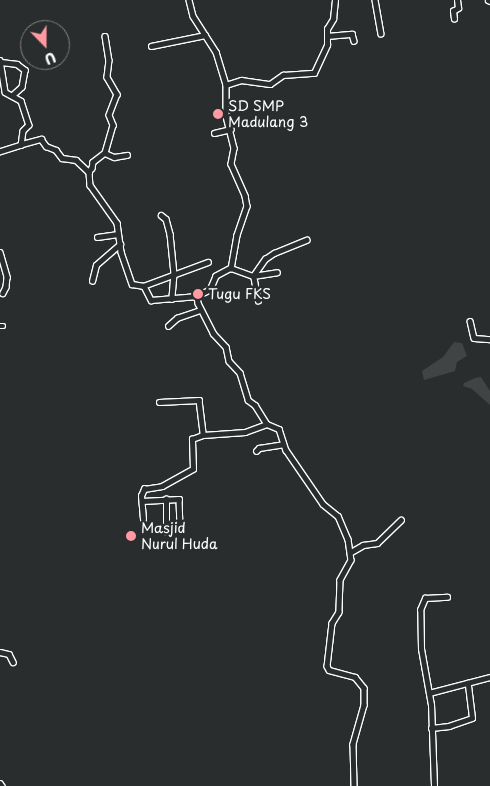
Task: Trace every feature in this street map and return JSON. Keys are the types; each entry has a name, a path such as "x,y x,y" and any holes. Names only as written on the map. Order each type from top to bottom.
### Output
{"street":[{"path":"189,0 194,16 216,52 226,85 226,116 234,148 231,164 245,196 247,206 237,235 231,268"},
{"path":"226,85 241,80 270,84 284,75 313,73 327,45 327,28 333,19 335,0"},
{"path":"375,0 381,33"},
{"path":"454,19 453,10 458,8 457,0"},
{"path":"327,36 352,34 354,41"},
{"path":"151,46 205,35"},
{"path":"104,36 110,60 107,77 117,94 109,115 113,125 105,153 94,161 89,172 90,187 114,217 118,225 120,244 131,283 143,286 208,262"},
{"path":"12,96 22,86 25,70 17,64 0,61 4,92 21,101 29,124 23,131 22,144"},
{"path":"214,133 230,129"},
{"path":"0,152 41,140 46,146 56,150 62,158 76,160 89,172"},
{"path":"105,153 114,157 127,155"},
{"path":"162,215 168,226 174,274 172,299"},
{"path":"97,237 118,234"},
{"path":"258,301 253,276 266,259 274,253 307,240"},
{"path":"92,281 96,266 120,244"},
{"path":"0,252 6,274 6,287 3,293"},
{"path":"143,286 150,300 172,299 197,296 208,292 216,276 231,268 253,276 277,272"},
{"path":"0,275 6,274"},
{"path":"197,296 200,310 212,333 226,347 229,361 240,373 248,400 255,405 267,424 279,429 283,444 323,504 338,516 341,528 348,538 351,560 340,580 339,612 332,623 327,666 329,670 355,676 364,688 364,705 353,744 354,786"},
{"path":"168,326 177,318 200,310"},
{"path":"470,321 474,338 490,339"},
{"path":"160,402 199,400 203,435"},
{"path":"144,518 142,491 145,488 162,486 193,470 191,441 194,437 240,433 267,424"},
{"path":"256,451 259,448 283,444"},
{"path":"166,499 166,532"},
{"path":"142,501 177,499 181,502 180,526"},
{"path":"351,552 363,545 377,543 401,520"},
{"path":"434,786 429,693 420,634 421,603 428,597 447,597"},
{"path":"0,652 9,654 13,662"},
{"path":"429,693 490,677"},
{"path":"431,728 449,726 472,718 468,683"}],"shaded area":[{"path":"454,342 462,343 467,356 457,362 455,371 424,380 422,371 443,357"},
{"path":"481,377 490,391 490,405 472,389 463,386 464,383"}],"place":[{"name":"SD SMP Madulang 3","path":"218,114"},
{"name":"Tugu FKS","path":"198,294"},
{"name":"Masjid Nurul Huda","path":"131,536"}]}
